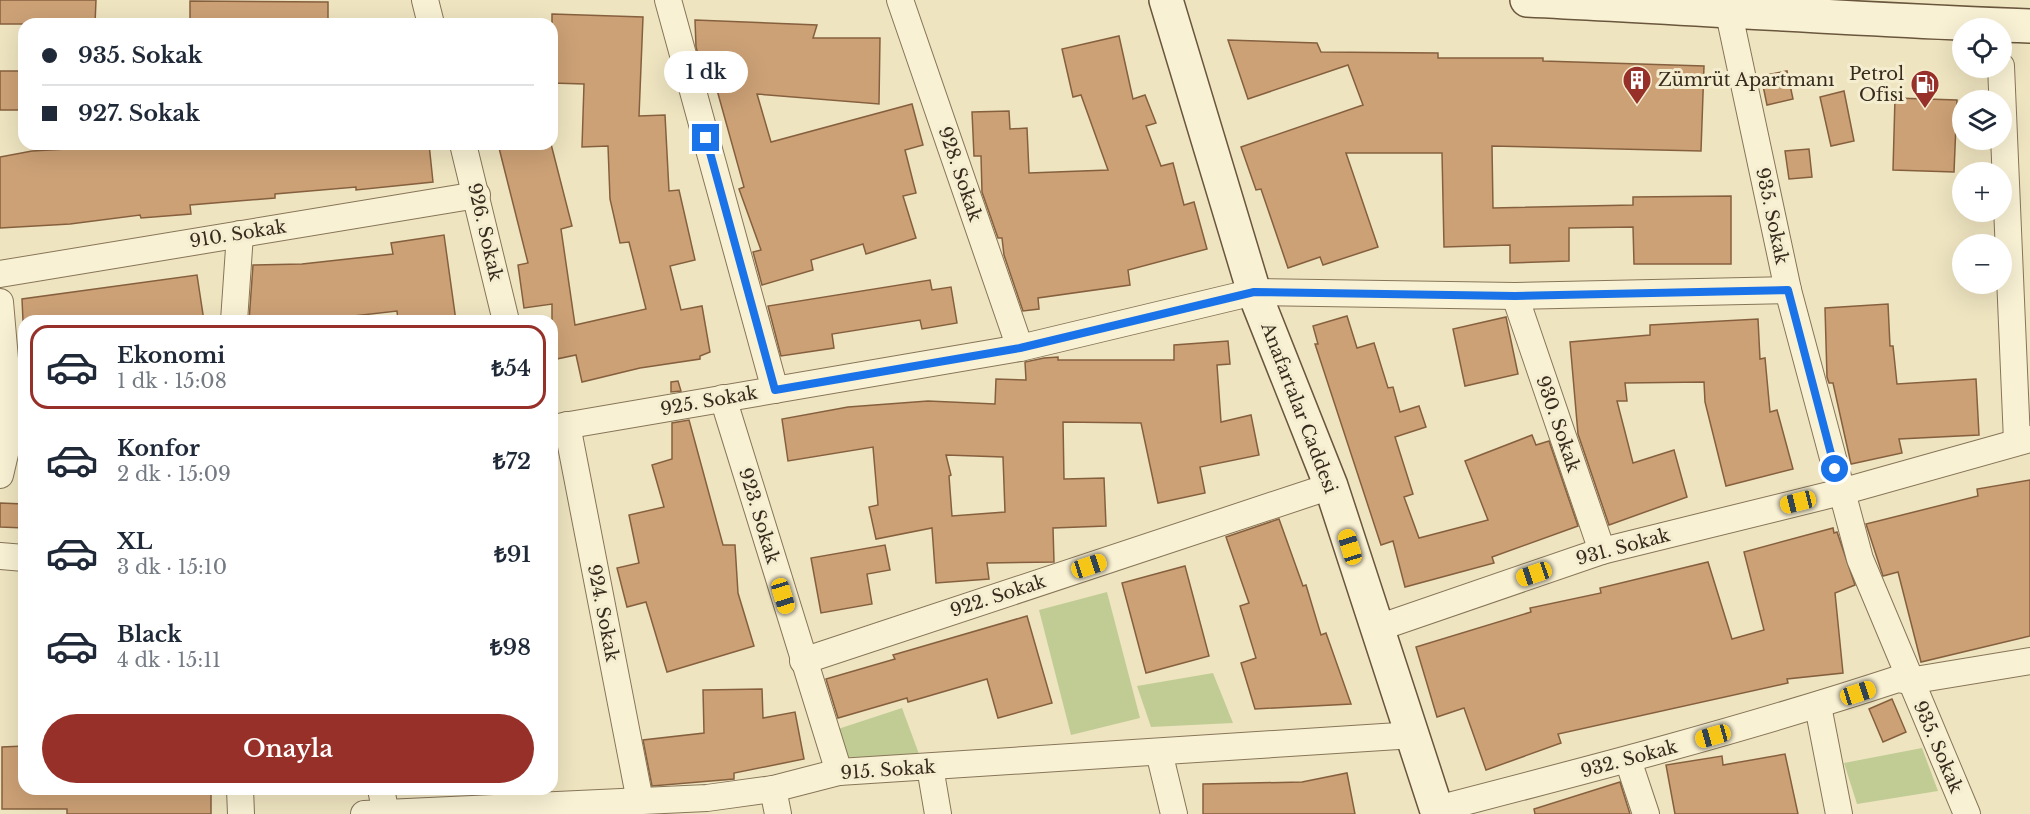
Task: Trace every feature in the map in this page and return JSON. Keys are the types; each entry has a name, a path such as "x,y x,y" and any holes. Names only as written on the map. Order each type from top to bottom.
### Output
{"street":[{"path":"425,0 430,18"},
{"path":"668,0 775,390"},
{"name":"928. Sokak","path":"900,0 1020,348"},
{"name":"Anafartalar Caddesi","path":"1166,0 1254,292 1330,486 1376,629 1414,735 1437,812"},
{"path":"1527,0 1728,9 1952,23"},
{"name":"935. Sokak","path":"1728,9 1788,290 1860,560 1909,681 1967,814"},
{"path":"2002,78 2023,440"},
{"name":"926. Sokak","path":"465,150 505,315"},
{"name":"910. Sokak","path":"0,274 477,195"},
{"path":"234,315 240,234"},
{"name":"925. Sokak","path":"559,426 1020,348 1254,292 1515,296 1788,290"},
{"name":"930. Sokak","path":"1515,296 1602,551"},
{"path":"0,302 11,428 0,475"},
{"name":"923. Sokak","path":"723,398 839,772"},
{"name":"924. Sokak","path":"559,426 640,801"},
{"name":"931. Sokak","path":"1376,629 1602,551 1841,492 2023,440"},
{"name":"922. Sokak","path":"803,661 1330,486"},
{"path":"0,556 18,558"},
{"name":"932. Sokak","path":"1437,812 1818,706 1898,679 1909,681 2030,662"},
{"path":"1818,706 1839,814"},
{"name":"915. Sokak","path":"364,814 640,801 709,806 839,772 1414,735"},
{"path":"1159,752 1174,814"},
{"path":"1629,760 1646,814"},
{"path":"930,767 938,814"},
{"path":"774,789 778,814"},
{"path":"240,795 241,814"},
{"path":"382,795 386,814"}],"green space":[{"path":"1107,592 1140,718 1071,735 1039,610"},
{"path":"1213,673 1233,723 1151,727 1137,686"},
{"path":"902,708 919,754 848,758 838,729"},
{"path":"1922,748 1938,791 1857,804 1844,763"}],"building":[{"path":"0,0 96,0 95,18 18,18 18,24 0,24"},
{"path":"190,1 328,2 328,18 190,18"},
{"path":"552,14 643,17 639,116 665,115 669,191 679,190 695,260 670,266 681,310 702,306 710,352 700,356 700,359 640,368 582,382 576,355 558,359 558,315 552,315 552,304 524,308 518,265 528,263 500,150 553,150 572,226 561,229 575,325 646,309 629,242 620,243 610,199 608,146 582,147 584,84 558,83 558,18 552,18"},
{"path":"695,20 817,25 813,38 880,38 879,104 757,94 771,142 912,104 923,145 905,150 916,193 903,196 916,238 866,254 863,244 811,260 813,270 762,285 753,252 761,250 739,189 744,187 717,90 708,90 696,47"},
{"path":"1119,36 1133,99 1145,95 1156,123 1146,126 1161,166 1173,163 1184,205 1194,202 1207,249 1128,270 1130,285 1038,298 1039,309 1023,311 1004,255 1002,238 998,238 982,192 981,156 974,156 972,112 1009,111 1010,129 1027,128 1029,173 1108,170 1081,95 1073,97 1062,49"},
{"path":"1228,40 1317,43 1321,52 1438,53 1438,58 1543,58 1543,61 1704,66 1701,151 1492,146 1493,208 1633,205 1633,197 1731,196 1731,264 1634,264 1633,227 1569,228 1569,261 1510,263 1510,245 1444,247 1442,153 1346,153 1378,247 1323,265 1320,257 1288,268 1261,189 1256,190 1241,147 1363,105 1348,65 1248,99"},
{"path":"0,71 18,71 18,110 0,110"},
{"path":"1787,71 1793,99 1767,105 1761,76"},
{"path":"1844,91 1854,141 1831,146 1820,97"},
{"path":"1895,98 1952,100 1952,150 1955,150 1952,172 1893,170"},
{"path":"1809,149 1812,177 1789,179 1785,151"},
{"path":"430,150 433,182 356,190 356,187 275,194 275,198 190,205 191,214 141,218 140,215 70,224 0,228 0,157 32,151"},
{"path":"444,235 455,315 397,315 397,311 362,315 249,315 253,265 302,264 393,254 391,243"},
{"path":"197,275 203,315 23,315 22,299"},
{"path":"930,280 932,290 951,287 957,323 922,329 920,320 832,334 834,348 781,356 768,306"},
{"path":"1888,304 1890,346 1893,346 1897,384 1976,379 1979,435 1899,439 1902,453 1851,464 1833,383 1829,383 1827,377 1825,308"},
{"path":"1347,316 1357,348 1374,343 1388,388 1393,387 1400,412 1419,406 1426,427 1395,437 1413,494 1404,497 1419,538 1488,520 1465,461 1532,435 1536,445 1549,441 1578,526 1492,557 1494,563 1405,587 1393,541 1381,545 1315,344 1318,344 1313,326"},
{"path":"1506,317 1518,374 1465,386 1453,329"},
{"path":"1758,319 1760,359 1765,358 1770,412 1777,410 1793,469 1726,486 1705,402 1704,382 1625,383 1627,401 1617,401 1633,463 1674,450 1687,497 1609,525 1578,434 1570,342 1650,335 1650,325"},
{"path":"1228,341 1230,364 1217,365 1221,422 1251,415 1259,455 1200,467 1205,493 1158,503 1141,423 1063,422 1064,479 1104,478 1106,526 1053,528 1054,562 987,563 989,579 936,583 932,528 876,539 869,507 878,505 873,447 788,461 782,419 848,407 928,401 995,404 996,379 1026,380 1025,362 1058,357 1058,360 1174,360 1174,345","holes":["946,455 1003,457 1005,512 952,516 949,476 951,475"]},
{"path":"678,381 681,391 671,392 671,382"},
{"path":"689,420 723,545 735,545 738,593 754,646 667,672 646,602 627,607 617,568 639,563 629,515 664,507 652,465 672,459 672,423"},
{"path":"2030,480 2030,636 1921,662 1898,572 1883,576 1866,524 1978,496 1977,489"},
{"path":"0,503 18,504 18,528 0,527"},
{"path":"1279,519 1303,586 1306,585 1321,635 1326,633 1351,704 1255,709 1241,663 1256,658 1240,606 1249,603 1226,537"},
{"path":"1833,528 1834,533 1837,532 1855,585 1835,593 1843,673 1787,679 1788,683 1558,734 1561,743 1486,770 1464,708 1437,717 1416,647 1531,612 1530,608 1601,593 1600,588 1708,562 1732,639 1764,630 1744,552"},
{"path":"885,545 890,570 867,574 872,604 821,613 811,558"},
{"path":"1185,566 1209,656 1146,673 1122,583"},
{"path":"1027,616 1052,703 998,718 987,679 908,702 907,698 838,718 826,679 895,659 893,655"},
{"path":"762,689 763,718 795,712 804,759 734,773 734,779 652,786 643,740 704,733 703,690"},
{"path":"1892,699 1906,732 1883,742 1869,709"},
{"path":"18,746 18,795 211,795 211,814 67,814 67,809 2,809 2,747"},
{"path":"1785,754 1798,814 1675,814 1666,765 1722,756 1723,765"},
{"path":"1347,773 1355,814 1203,814 1203,784 1302,782"},
{"path":"1620,782 1630,814 1535,814 1534,809"}],"place":[{"name":"Zümrüt Apartmanı","path":"1637,106"},
{"name":"Petrol Ofisi","path":"1925,110"}],"route":[{"path":"706,138 775,390 1020,348 1254,292 1515,296 1788,290 1835,469"}]}
